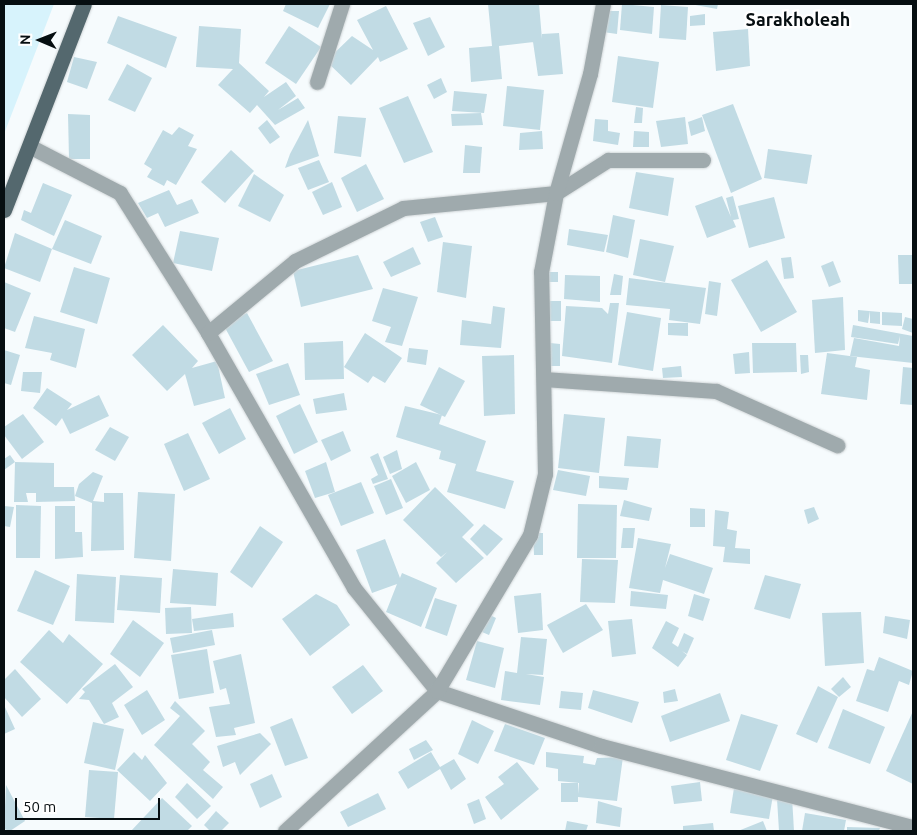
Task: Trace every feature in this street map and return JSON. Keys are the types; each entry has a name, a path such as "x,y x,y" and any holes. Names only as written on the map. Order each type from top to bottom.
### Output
{"main road":[{"path":"4,210 31,147 84,4"}],"street":[{"path":"317,82 342,4"},
{"path":"285,831 437,691 530,534 545,474 541,272 556,193 590,74 603,4"},
{"path":"31,147 120,193 208,333 354,588 437,691 601,746 913,827"},
{"path":"208,333 295,261 403,208 556,193 608,160 703,160"},
{"path":"544,379 716,391 837,445"}],"shaded area":[{"path":"4,4 54,4 4,134"}],"building":[{"path":"286,4 330,4 318,28 283,11"},
{"path":"488,4 539,4 542,39 542,34 559,33 563,74 538,76 533,42 499,46 502,79 471,82 469,48 492,46"},
{"path":"622,4 654,7 652,34 620,30"},
{"path":"690,4 718,4 717,9"},
{"path":"661,5 688,7 686,40 659,38"},
{"path":"386,6 408,49 380,62 378,57 351,85 326,61 352,36 373,50 357,20"},
{"path":"605,11 619,11 617,34 603,32"},
{"path":"705,14 705,25 690,26 690,16"},
{"path":"118,16 177,37 166,68 107,43"},
{"path":"430,17 445,47 428,56 413,23"},
{"path":"199,26 241,29 239,63 269,91 264,97 286,82 296,96 278,110 298,98 305,108 275,125 257,105 250,113 218,85 233,69 196,67"},
{"path":"289,26 321,47 296,84 265,63"},
{"path":"748,29 750,66 716,71 713,32"},
{"path":"618,56 659,62 653,108 612,102"},
{"path":"74,57 97,62 87,89 67,82"},
{"path":"127,64 152,78 135,112 108,100"},
{"path":"441,78 447,92 434,99 427,85"},
{"path":"507,86 544,90 540,130 503,126"},
{"path":"454,91 487,94 484,113 452,111"},
{"path":"408,96 433,152 404,163 379,108"},
{"path":"733,104 762,179 731,193 702,115"},
{"path":"636,107 643,108 642,123 634,123"},
{"path":"481,113 483,125 452,126 451,114"},
{"path":"68,114 90,115 90,159 69,159"},
{"path":"338,116 366,118 361,157 334,153"},
{"path":"685,117 688,144 661,147 656,121"},
{"path":"702,117 705,131 691,136 688,122"},
{"path":"595,119 608,120 608,131 620,133 618,145 593,141"},
{"path":"267,120 280,137 270,144 258,128"},
{"path":"308,120 319,156 285,168 290,154"},
{"path":"179,127 194,135 188,146 197,149 176,185 167,180 164,186 147,177 152,169 144,164 163,130 172,135"},
{"path":"542,131 543,149 519,150 520,133"},
{"path":"634,131 649,132 649,147 633,147"},
{"path":"465,145 482,147 480,173 463,173"},
{"path":"768,149 812,155 807,184 764,178"},
{"path":"231,150 254,171 225,203 201,182"},
{"path":"319,160 329,182 308,190 298,168"},
{"path":"366,164 384,199 357,212 341,178"},
{"path":"636,172 674,178 668,216 629,208"},
{"path":"254,174 284,195 270,222 238,206"},
{"path":"332,182 342,207 323,215 312,192"},
{"path":"43,183 72,195 54,236 21,220 24,210 31,213"},
{"path":"169,190 177,205 192,199 199,213 165,227 158,213 147,218 138,203"},
{"path":"722,196 731,217 726,198 733,196 739,219 733,220 736,227 707,238 695,206"},
{"path":"774,197 785,238 749,248 738,206"},
{"path":"613,215 635,220 628,258 606,252"},
{"path":"435,217 443,237 428,242 420,222"},
{"path":"65,220 102,236 91,264 52,249"},
{"path":"569,229 608,235 604,252 567,245"},
{"path":"180,231 219,238 212,271 173,263"},
{"path":"15,233 52,249 40,282 4,268"},
{"path":"640,239 674,246 665,282 633,275"},
{"path":"443,242 472,246 466,298 437,292"},
{"path":"413,247 421,264 391,277 383,262"},
{"path":"358,255 373,289 301,307 293,271"},
{"path":"898,255 913,255 913,284 899,284"},
{"path":"791,257 794,278 784,279 781,258"},
{"path":"767,260 797,312 761,332 731,280"},
{"path":"833,261 841,282 829,287 821,266"},
{"path":"74,267 110,278 97,324 60,312"},
{"path":"546,272 558,272 558,282 546,282"},
{"path":"614,274 623,276 621,295 610,295"},
{"path":"565,275 600,276 600,302 564,299"},
{"path":"629,278 706,288 700,324 669,320 670,309 626,305"},
{"path":"709,281 721,283 717,316 705,314"},
{"path":"4,282 31,293 15,332 4,328"},
{"path":"383,288 418,297 402,346 385,342 391,327 372,321"},
{"path":"843,297 845,350 815,353 812,300"},
{"path":"547,301 561,301 561,321 547,321"},
{"path":"610,303 619,303 612,363 562,356 566,306 602,308 608,314"},
{"path":"493,306 505,308 501,348 460,345 462,320 491,324"},
{"path":"858,310 870,311 868,323 858,321"},
{"path":"870,311 880,312 880,324 870,323"},
{"path":"627,312 661,318 653,371 618,365"},
{"path":"882,312 902,313 902,326 882,325"},
{"path":"247,313 273,361 249,372 223,324"},
{"path":"34,316 85,329 76,368 50,360 52,353 25,348"},
{"path":"905,317 913,319 913,333 902,329"},
{"path":"668,323 688,323 688,336 668,335"},
{"path":"163,325 198,361 192,368 217,361 225,398 194,406 185,374 167,391 132,355"},
{"path":"853,325 913,336 913,363 850,356 854,338 899,346 900,336 898,344 851,337"},
{"path":"365,333 402,358 385,383 373,376 368,383 344,367"},
{"path":"343,341 344,379 305,380 304,343"},
{"path":"550,343 560,344 560,366 550,366"},
{"path":"752,343 796,343 797,372 753,373"},
{"path":"409,348 428,350 426,365 407,362"},
{"path":"4,350 20,355 11,385 4,383"},
{"path":"749,352 750,373 735,374 733,354"},
{"path":"827,353 857,357 855,367 870,370 867,400 821,394"},
{"path":"514,355 515,414 484,416 482,356"},
{"path":"800,355 808,355 809,372 801,374"},
{"path":"288,363 300,395 269,405 256,374"},
{"path":"681,366 682,377 663,378 662,368"},
{"path":"439,367 465,381 445,417 420,405"},
{"path":"903,367 913,368 913,405 900,404"},
{"path":"23,372 42,372 40,393 21,391"},
{"path":"47,388 72,404 67,410 99,395 109,416 70,434 62,418 56,426 33,408"},
{"path":"344,393 347,410 316,414 313,399"},
{"path":"300,404 318,442 294,454 276,416"},
{"path":"405,406 442,415 439,424 486,441 476,471 514,481 505,509 447,492 456,464 439,459 441,451 396,437"},
{"path":"230,408 246,439 219,454 202,423"},
{"path":"23,414 44,442 22,459 4,435 4,427"},
{"path":"564,414 605,418 599,473 558,468"},
{"path":"110,427 129,437 115,461 95,450"},
{"path":"343,431 351,451 331,461 321,440"},
{"path":"188,433 210,479 184,491 164,444"},
{"path":"627,436 661,439 658,468 624,466"},
{"path":"397,450 402,469 390,474 383,457"},
{"path":"378,453 388,479 373,484 371,479 378,475 370,457"},
{"path":"10,455 15,462 4,470 4,459"},
{"path":"15,462 54,463 54,487 74,487 75,501 36,502 36,493 26,493 28,502 14,502"},
{"path":"326,462 335,492 315,498 305,471"},
{"path":"416,462 430,490 406,503 392,476"},
{"path":"558,470 590,476 586,496 553,490"},
{"path":"93,472 103,476 93,501 104,502 104,493 123,493 124,550 91,551 92,503 75,496 79,484"},
{"path":"599,476 629,478 627,490 599,488"},
{"path":"391,479 403,508 386,515 374,486"},
{"path":"361,482 374,513 341,526 328,495"},
{"path":"435,487 474,525 462,537 484,558 456,583 436,563 447,552 441,557 403,520"},
{"path":"138,492 175,494 171,561 134,558"},
{"path":"624,500 652,508 649,521 620,516"},
{"path":"578,504 617,505 616,558 577,558"},
{"path":"16,505 41,506 40,558 16,558"},
{"path":"4,506 14,507 10,527 4,526"},
{"path":"55,506 75,506 75,532 82,532 83,557 55,559"},
{"path":"814,507 819,519 808,524 804,510"},
{"path":"690,508 705,509 705,527 690,527"},
{"path":"715,510 729,512 727,529 737,531 735,548 750,549 750,564 723,562 725,547 713,546"},
{"path":"484,524 503,539 487,556 470,539"},
{"path":"260,526 283,542 252,588 230,572"},
{"path":"623,528 635,528 633,548 621,548"},
{"path":"533,533 543,533 543,555 534,555"},
{"path":"638,538 671,544 665,568 670,554 713,568 704,594 663,580 660,593 629,588"},
{"path":"385,539 400,578 402,573 437,588 421,627 386,612 397,584 372,593 356,550"},
{"path":"582,559 618,560 615,603 580,602"},
{"path":"173,569 218,573 216,606 170,603"},
{"path":"35,570 70,586 53,625 17,611"},
{"path":"77,574 116,577 114,623 75,621"},
{"path":"120,575 162,578 160,613 117,610"},
{"path":"765,575 801,584 790,619 754,609"},
{"path":"631,591 668,595 666,609 630,606"},
{"path":"541,593 543,630 518,633 514,596"},
{"path":"316,594 337,605 350,625 310,656 282,619"},
{"path":"694,594 710,599 703,621 688,616"},
{"path":"435,598 457,605 447,636 425,628"},
{"path":"586,604 603,630 563,653 547,625"},
{"path":"191,607 192,633 166,634 165,608"},
{"path":"484,612 496,618 489,635 475,629"},
{"path":"861,612 864,663 825,666 822,613"},
{"path":"233,613 234,627 194,631 192,619"},
{"path":"885,616 910,620 907,639 883,633"},
{"path":"632,619 636,654 612,657 608,621"},
{"path":"133,620 164,643 140,677 110,654"},
{"path":"666,621 679,628 672,643 678,647 684,633 694,638 687,654 682,651 687,655 678,667 652,648"},
{"path":"49,630 63,643 69,634 103,664 67,704 20,662"},
{"path":"212,630 215,645 173,653 170,638"},
{"path":"521,637 547,639 543,675 526,674 544,677 540,705 501,700 505,671 517,673"},
{"path":"477,641 504,648 495,688 466,680"},
{"path":"207,649 214,693 179,699 171,655"},
{"path":"241,654 255,723 234,728 236,735 216,737 209,707 230,704 226,688 220,690 213,661"},
{"path":"879,657 913,671 909,685 899,681 888,712 856,701 867,669 874,671"},
{"path":"115,664 133,687 112,703 119,717 104,724 89,700 79,699 85,692 82,689"},
{"path":"363,665 383,691 352,714 332,687"},
{"path":"15,669 41,699 22,717 4,697 4,680"},
{"path":"843,677 851,687 839,697 831,689"},
{"path":"818,686 838,697 817,743 796,734"},
{"path":"675,689 678,701 664,703 663,692"},
{"path":"147,690 165,720 142,735 124,705"},
{"path":"593,690 639,702 632,723 588,708"},
{"path":"561,691 583,693 581,710 559,708"},
{"path":"720,693 730,721 670,742 661,716"},
{"path":"175,701 205,731 192,744 210,762 203,770 223,787 213,799 154,745 180,716 170,708"},
{"path":"4,705 15,729 4,734"},
{"path":"843,709 885,727 870,764 828,748"},
{"path":"913,711 913,784 886,771"},
{"path":"741,714 778,725 760,771 726,760"},
{"path":"292,718 308,758 285,766 270,727"},
{"path":"472,720 494,731 478,764 458,754"},
{"path":"93,722 124,729 115,770 84,763"},
{"path":"505,724 545,738 534,765 494,751"},
{"path":"260,733 271,744 240,775 235,762 223,767 217,746"},
{"path":"426,740 433,750 414,760 409,749"},
{"path":"134,752 142,760 145,755 167,783 150,801 117,770"},
{"path":"431,752 440,767 454,759 466,779 451,790 440,769 408,789 398,772"},
{"path":"546,752 584,756 583,763 595,765 597,758 623,757 617,801 578,797 578,802 561,802 561,783 578,783 578,794 579,783 558,781 558,769 546,767"},
{"path":"517,762 539,789 501,820 485,797 504,784 498,777"},
{"path":"89,770 118,772 114,819 85,817"},
{"path":"272,774 282,797 260,808 250,784"},
{"path":"700,782 702,801 674,804 671,786"},
{"path":"187,783 211,806 197,819 175,797"},
{"path":"6,785 25,821 10,831 4,829"},
{"path":"734,788 773,795 769,819 730,813"},
{"path":"378,793 386,809 348,827 340,812"},
{"path":"792,797 794,831 779,831 777,799"},
{"path":"162,798 192,826 187,831 131,831"},
{"path":"479,799 486,819 474,824 467,804"},
{"path":"598,801 622,808 620,827 596,823"},
{"path":"216,811 229,823 221,831 210,831 204,825"},
{"path":"805,813 846,820 844,831 802,831"},
{"path":"567,821 588,825 586,831 565,831"},
{"path":"763,821 767,831 738,831"},
{"path":"713,823 714,831 683,831 683,826"},
{"path":"847,827 880,828 879,831 847,831"}],"district":[{"name":"Sarakholeah","path":"798,19"}]}
